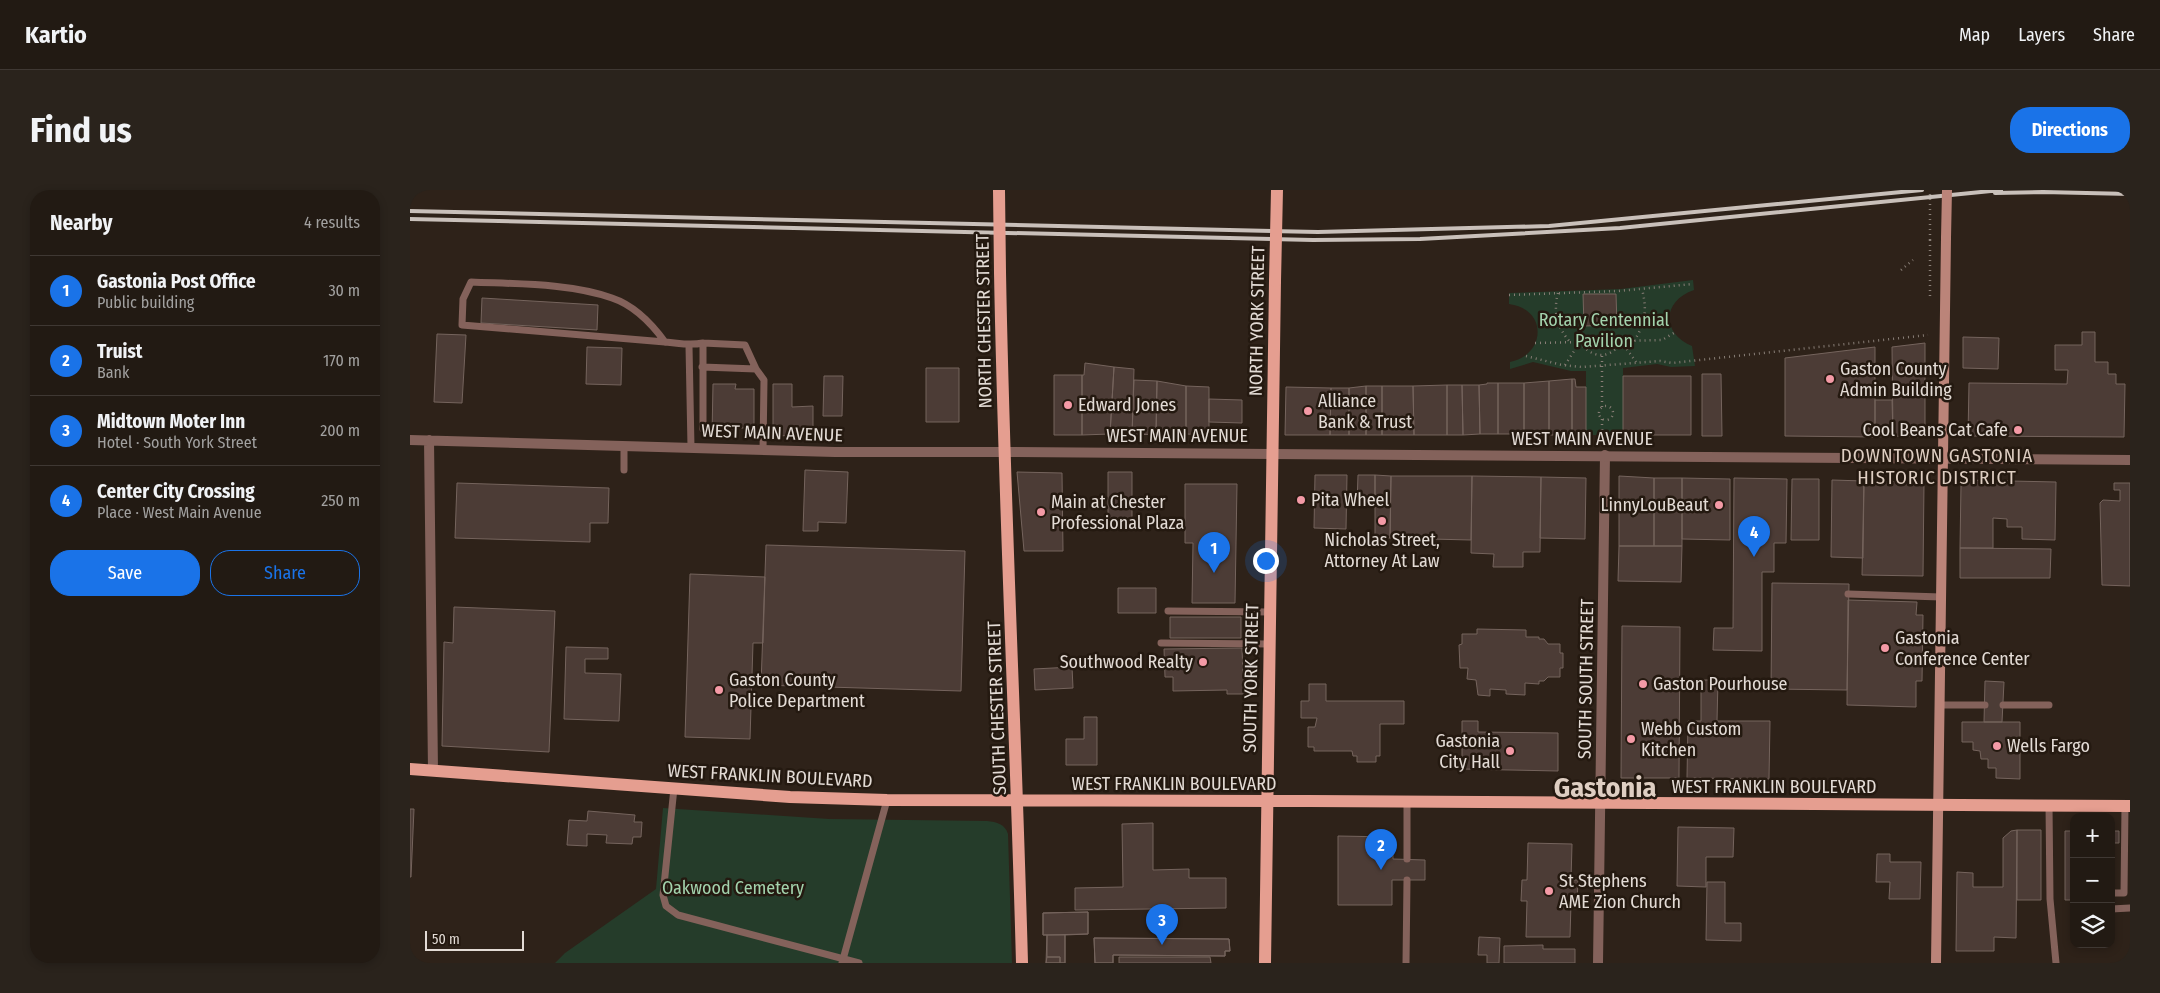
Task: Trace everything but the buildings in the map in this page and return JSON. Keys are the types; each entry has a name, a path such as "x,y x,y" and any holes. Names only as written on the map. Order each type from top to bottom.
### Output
{"main road":[{"name":"NORTH CHESTER STREET","path":"999,190 1004,452"},
{"name":"NORTH YORK STREET","path":"1272,453 1276,190"},
{"path":"1936,963 1947,190"},
{"name":"SOUTH CHESTER STREET","path":"1004,452 1018,801 1022,963"},
{"name":"SOUTH YORK STREET","path":"1265,963 1272,453"},
{"name":"WEST FRANKLIN BOULEVARD","path":"410,769 790,796 887,800 2049,805 2086,808 2127,806"}],"street":[{"name":"WEST MAIN AVENUE","path":"410,440 763,450 2130,460"},
{"path":"429,440 433,771"},
{"name":"SOUTH SOUTH STREET","path":"1598,963 1605,455"}],"lane":[{"path":"665,342 642,316 628,306 613,298 591,292 541,286 471,282 464,299 462,325 665,342 682,343 690,346 703,343 745,345 756,369 764,380 763,450"},
{"path":"703,343 703,429"},
{"path":"690,346 691,447"},
{"path":"702,367 756,369"},
{"path":"624,446 624,470"},
{"path":"1848,594 1941,598"},
{"path":"1168,611 1270,612"},
{"path":"1161,643 1268,644"},
{"path":"1940,705 1985,705"},
{"path":"2003,705 2050,705"},
{"path":"674,788 663,895 666,906 678,915 842,961 859,963"},
{"path":"842,961 887,800"},
{"path":"1407,802 1407,859"},
{"path":"2049,805 2050,899 2056,963"},
{"path":"2115,893 2124,893 2127,806"},
{"path":"1406,963 1407,880"},
{"path":"2115,909 2130,908"}],"path":[{"path":"1930,190 1930,296"},
{"path":"1901,270 1913,260"},
{"path":"1509,295 1642,289 1693,284"},
{"path":"1634,341 1641,330 1645,316 1646,306 1642,289"},
{"path":"1558,293 1556,307 1558,323 1570,342"},
{"path":"1621,341 1662,340 1674,333"},
{"path":"1526,356 1564,366 1582,367 1660,361 1672,363 1732,358 1928,335"},
{"path":"1621,341 1637,363"},
{"path":"1535,343 1580,342 1591,353 1602,355 1612,352 1621,341"},
{"path":"1564,366 1580,342"},
{"path":"1602,355 1602,407 1599,414 1602,419 1602,440"},
{"path":"1602,407 1609,407 1614,414 1610,420 1602,419"}],"green space":[{"name":"Rotary Centennial Pavilion","path":"1693,280 1694,290 1683,295 1676,302 1671,309 1669,317 1675,333 1692,346 1695,366 1671,367 1657,364 1623,368 1623,435 1586,435 1586,371 1571,371 1533,362 1510,369 1510,362 1522,358 1531,351 1536,342 1538,332 1531,314 1522,308 1509,304 1509,293 1621,289"},
{"name":"Oakwood Cemetery","path":"663,808 829,819 987,821 1000,824 1008,834 1012,963 555,963 565,953 656,889"}],"railway":[{"path":"410,211 1318,232 1549,226 1922,190"},
{"path":"410,219 1313,240 1420,239 1620,228 2001,190"},
{"path":"1995,193 2130,194"}],"place":[{"name":"Gaston County Admin Building","path":"1830,379"},
{"name":"Edward Jones","path":"1068,405"},
{"name":"Alliance Bank & Trust","path":"1308,411"},
{"name":"Cool Beans Cat Cafe","path":"2018,430"},
{"name":"Pita Wheel","path":"1301,500"},
{"name":"LinnyLouBeaut","path":"1719,505"},
{"name":"Main at Chester Professional Plaza","path":"1041,512"},
{"name":"Nicholas Street, Attorney At Law","path":"1382,521"},
{"name":"Center City Crossing","path":"1754,557"},
{"name":"Gastonia Post Office","path":"1214,573"},
{"name":"Gastonia Conference Center","path":"1885,648"},
{"name":"Southwood Realty","path":"1203,662"},
{"name":"Gaston Pourhouse","path":"1643,684"},
{"name":"Gaston County Police Department","path":"719,690"},
{"name":"Webb Custom Kitchen","path":"1631,739"},
{"name":"Wells Fargo","path":"1997,746"},
{"name":"Gastonia City Hall","path":"1510,751"},
{"name":"Truist","path":"1381,870"},
{"name":"St Stephens AME Zion Church","path":"1549,891"},
{"name":"Midtown Moter Inn","path":"1162,945"}],"district":[{"name":"DOWNTOWN GASTONIA HISTORIC DISTRICT","path":"1937,466"},
{"name":"Gastonia","path":"1605,787"}]}
